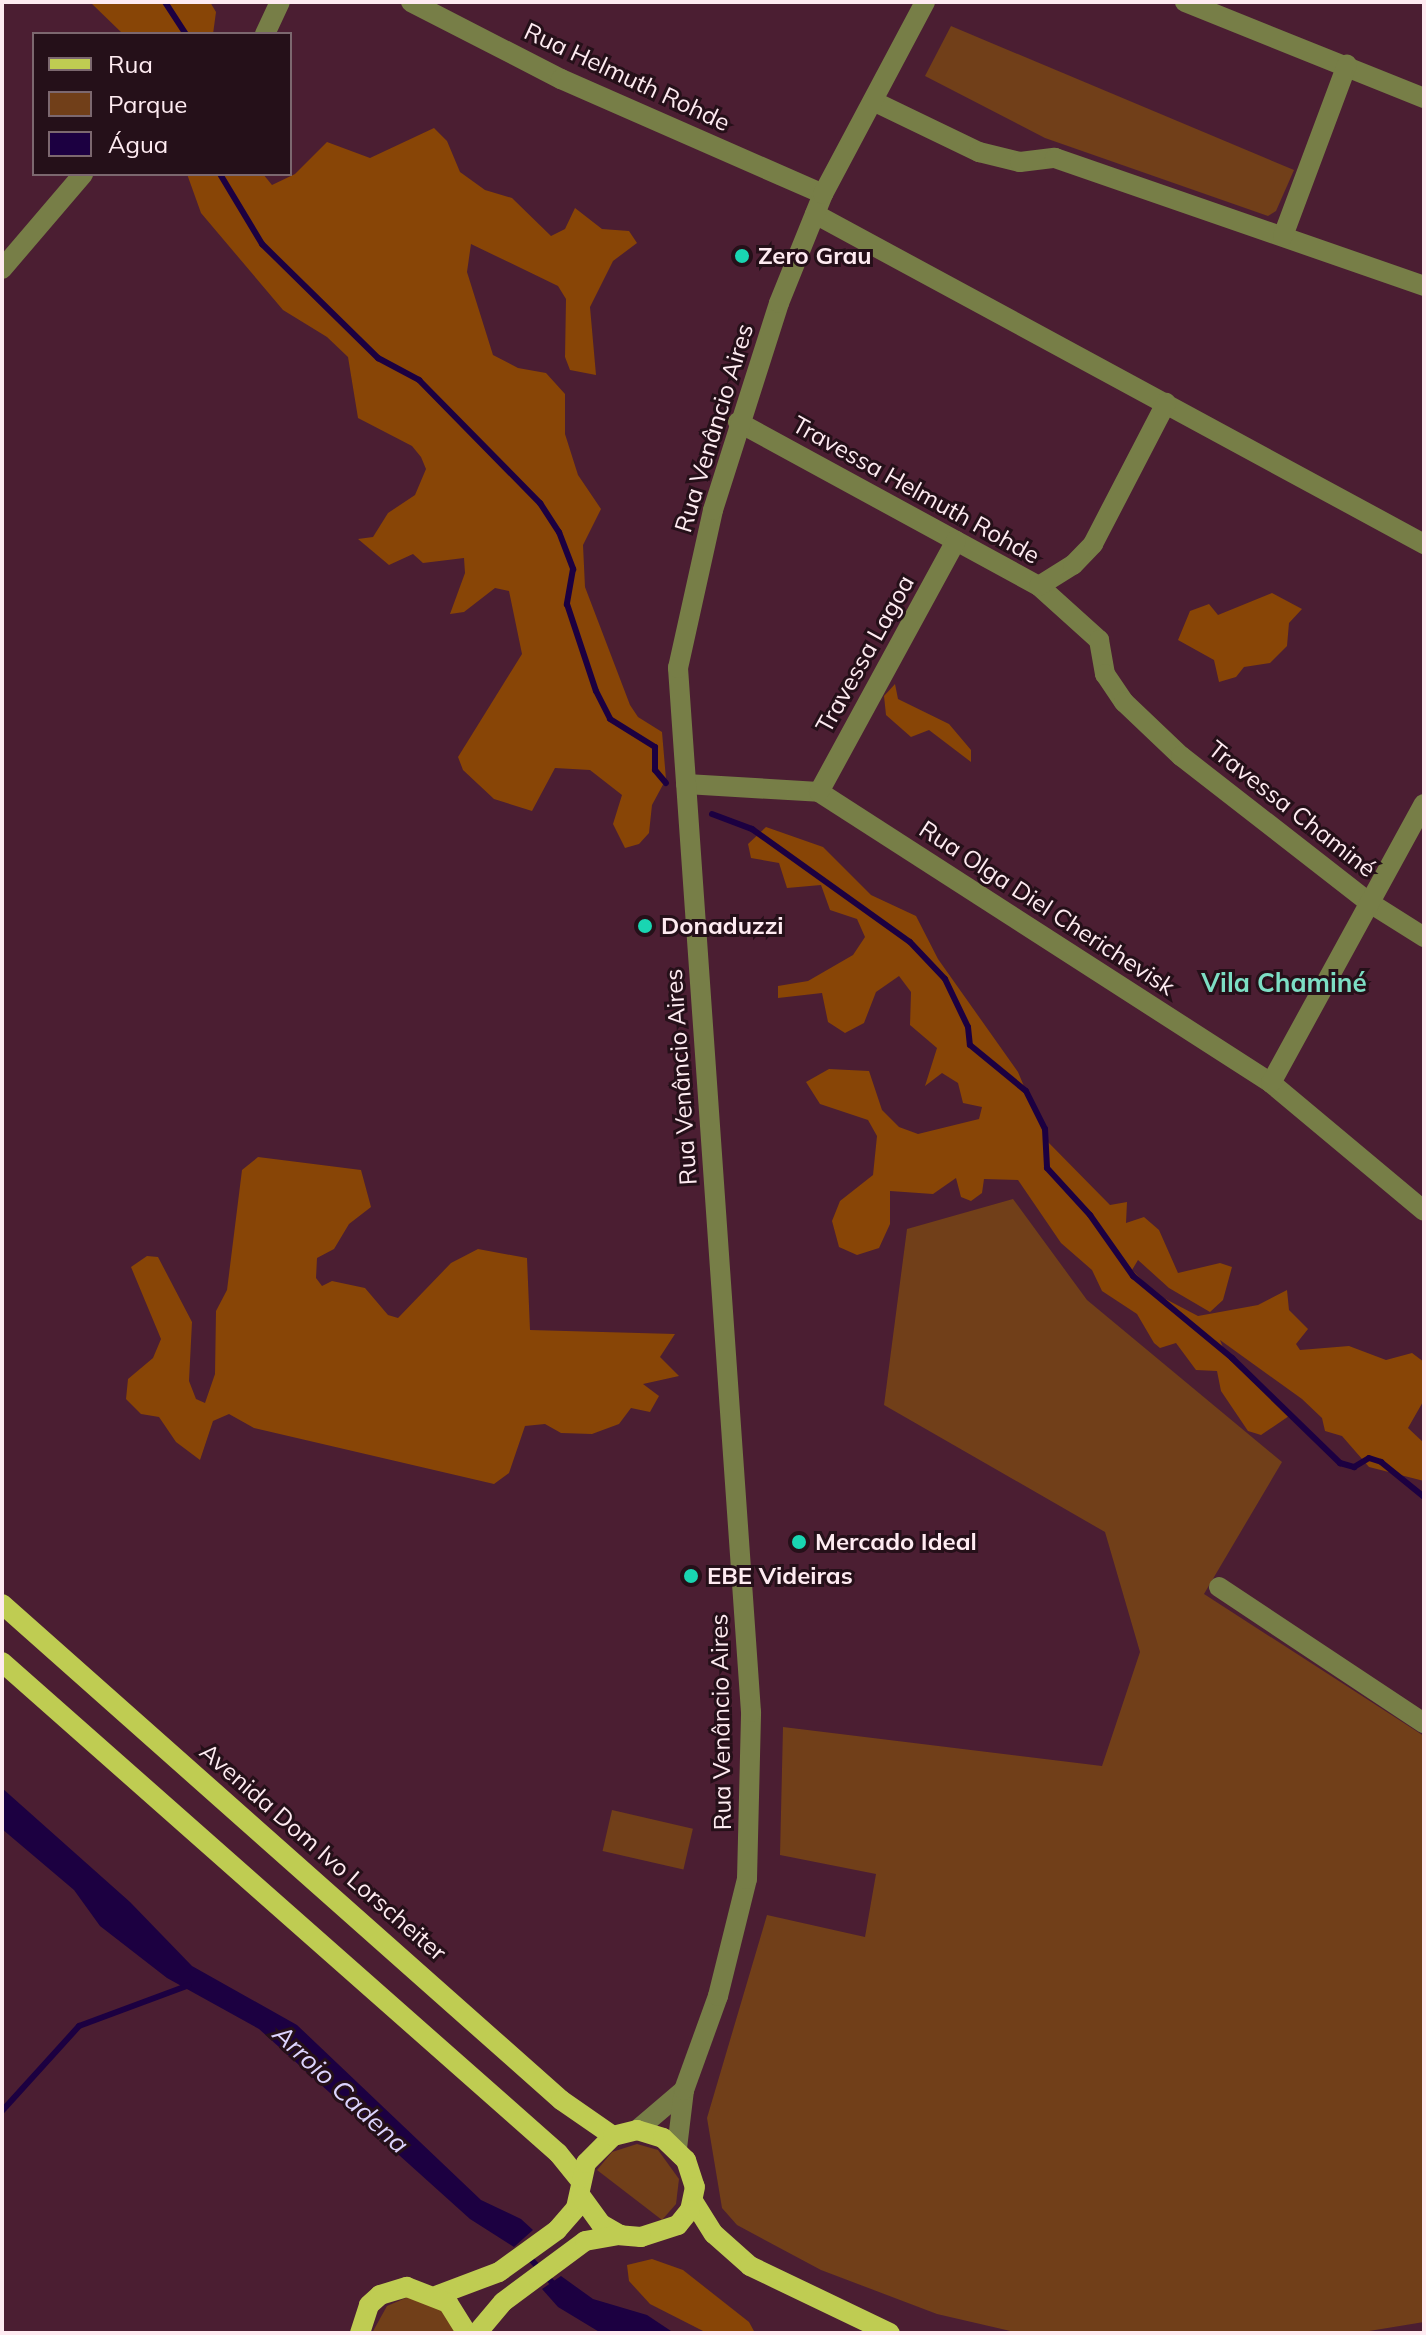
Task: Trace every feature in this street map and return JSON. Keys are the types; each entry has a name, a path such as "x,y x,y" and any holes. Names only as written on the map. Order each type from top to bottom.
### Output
{"main road":[{"name":"Avenida Dom Ivo Lorscheiter","path":"2,1604 561,2100 613,2136"},
{"path":"2,1662 558,2153 601,2224 620,2235"},
{"path":"438,2295 499,2272 557,2230 581,2189 586,2163 613,2136 637,2130 677,2148 692,2173 693,2201 714,2234 750,2266 890,2333"},
{"path":"477,2333 515,2292 585,2241 620,2235 641,2237 678,2225 693,2201"},
{"path":"360,2333 363,2318 380,2295 407,2287 438,2295 460,2316 467,2333"}],"street":[{"path":"266,32 280,2"},
{"name":"Rua Helmuth Rohde","path":"411,2 561,79 823,194"},
{"name":"Rua Venâncio Aires","path":"677,2148 684,2090 718,1996 747,1879 751,1728 678,668 738,422 815,214 925,2"},
{"path":"1185,2 1424,98"},
{"path":"1283,236 1347,65"},
{"path":"873,101 979,152 1020,162 1055,158 1424,286"},
{"path":"2,269 81,176"},
{"path":"815,214 1424,544"},
{"name":"Travessa Helmuth Rohde","path":"738,422 1039,586 1073,565 1093,544 1166,403"},
{"name":"Travessa Lagoa","path":"819,792 956,541"},
{"name":"Travessa Chaminé","path":"1039,586 1099,640 1105,674 1124,702 1181,756 1370,903 1424,937"},
{"name":"Rua Olga Diel Cherichevisk","path":"686,784 819,792 1271,1083 1424,1211"},
{"name":"Travessa Chaminé","path":"1271,1083 1424,804"},
{"path":"1219,1587 1424,1723"},
{"name":"Rua Venâncio Aires","path":"637,2130 684,2090"}],"green space":[{"path":"951,26 1294,170 1276,211 1268,216 1045,138 925,76"},
{"path":"1013,1199 1087,1300 1282,1462 1204,1594 1424,1736 1424,2322 1357,2333 1019,2333 937,2314 821,2270 737,2225 722,2208 707,2118 767,1915 865,1937 876,1874 780,1855 783,1727 1102,1766 1140,1652 1105,1532 884,1405 907,1229"},
{"path":"612,1810 693,1829 683,1870 603,1851"},
{"path":"637,2144 658,2150 679,2179 676,2204 662,2220 597,2170 612,2152"},
{"path":"408,2297 440,2305 457,2333 372,2333 387,2306"}],"shaded area":[{"path":"90,2 210,2 216,12 213,32 121,32"},
{"path":"434,128 447,141 460,172 485,190 512,198 551,236 565,229 575,208 602,229 629,231 637,243 613,261 590,307 596,375 570,370 565,357 566,299 558,286 471,244 467,272 493,355 518,368 546,373 565,394 565,434 578,475 601,509 583,545 585,587 630,705 638,717 662,732 666,779 652,805 649,833 639,844 625,848 613,824 622,795 590,770 555,768 532,811 494,799 463,770 458,757 522,654 509,591 495,588 464,612 450,614 465,573 464,558 423,563 413,554 389,565 358,539 373,537 388,513 415,495 426,469 421,457 412,446 358,418 348,357 327,337 283,310 201,213 188,176 265,176 272,185 295,174 327,142 370,158"},
{"path":"1272,593 1302,609 1289,623 1287,646 1270,663 1244,667 1236,677 1219,682 1214,660 1178,640 1190,611 1209,604 1218,615"},
{"path":"895,684 898,699 949,724 971,750 971,762 929,730 911,737 886,715 884,696"},
{"path":"766,827 823,847 871,895 916,916 938,959 1018,1072 1047,1141 1110,1205 1127,1202 1126,1223 1144,1217 1159,1230 1178,1273 1220,1263 1232,1267 1223,1300 1210,1312 1169,1288 1138,1260 1132,1270 1156,1294 1198,1316 1258,1305 1287,1290 1289,1310 1308,1329 1296,1344 1300,1350 1349,1346 1386,1360 1412,1353 1424,1362 1424,1400 1408,1428 1424,1443 1424,1481 1369,1467 1342,1436 1325,1431 1322,1418 1302,1399 1220,1340 1227,1357 1289,1416 1261,1435 1248,1431 1221,1391 1217,1371 1196,1370 1176,1343 1160,1348 1154,1343 1137,1314 1102,1291 1092,1270 1061,1243 1018,1180 984,1179 982,1193 971,1201 961,1197 956,1178 933,1194 890,1191 890,1224 879,1248 857,1255 839,1247 832,1221 840,1201 873,1175 877,1136 868,1120 820,1104 806,1082 829,1069 869,1071 882,1110 899,1127 918,1134 979,1119 982,1107 963,1103 958,1083 942,1073 925,1086 937,1048 910,1025 911,992 899,976 876,992 864,1023 845,1033 828,1022 822,993 778,998 778,986 808,981 853,955 865,937 857,919 830,910 821,885 787,888 779,863 751,858 748,844"},
{"path":"258,1157 361,1170 371,1207 349,1224 334,1249 317,1258 316,1278 322,1286 332,1281 365,1288 388,1315 398,1318 451,1263 478,1249 527,1258 530,1330 675,1334 660,1357 679,1376 643,1384 659,1396 650,1412 631,1408 619,1424 592,1434 561,1433 545,1424 525,1426 509,1473 494,1484 254,1428 229,1414 213,1421 200,1460 176,1442 159,1417 141,1414 126,1399 128,1379 153,1358 161,1339 131,1267 147,1256 158,1257 192,1322 189,1381 196,1399 205,1403 215,1374 216,1311 227,1290 242,1170"},
{"path":"652,2259 683,2270 749,2322 755,2333 707,2333 650,2304 629,2281 627,2265"}],"water":[{"name":"Arroio Cadena","path":"2,1788 130,1902 192,1966 297,2025 481,2200 521,2219 533,2230 514,2247 470,2219 259,2029 167,1978 100,1926 74,1890 2,1829"},
{"path":"561,2276 593,2299 647,2315 674,2333 601,2333 558,2307 542,2289"}],"waterway":[{"path":"165,2 185,32"},
{"path":"221,176 262,244 378,358 419,380 540,503 559,532 573,569 567,604 596,691 610,719 655,747 655,770 666,783"},
{"path":"712,814 752,829 910,942 945,979 968,1027 970,1045 1026,1091 1045,1129 1047,1168 1090,1215 1133,1276 1232,1358 1340,1463 1354,1467 1369,1458 1381,1462 1424,1497"},
{"path":"2,2111 79,2026 189,1985"},
{"name":"Arroio Cadena","path":"527,2255 557,2288"}],"place":[{"name":"Zero Grau","path":"742,256"},
{"name":"Donaduzzi","path":"645,926"},
{"name":"Mercado Ideal","path":"799,1542"},
{"name":"EBE Videiras","path":"691,1576"}],"district":[{"name":"Vila Chaminé","path":"1284,983"}]}
